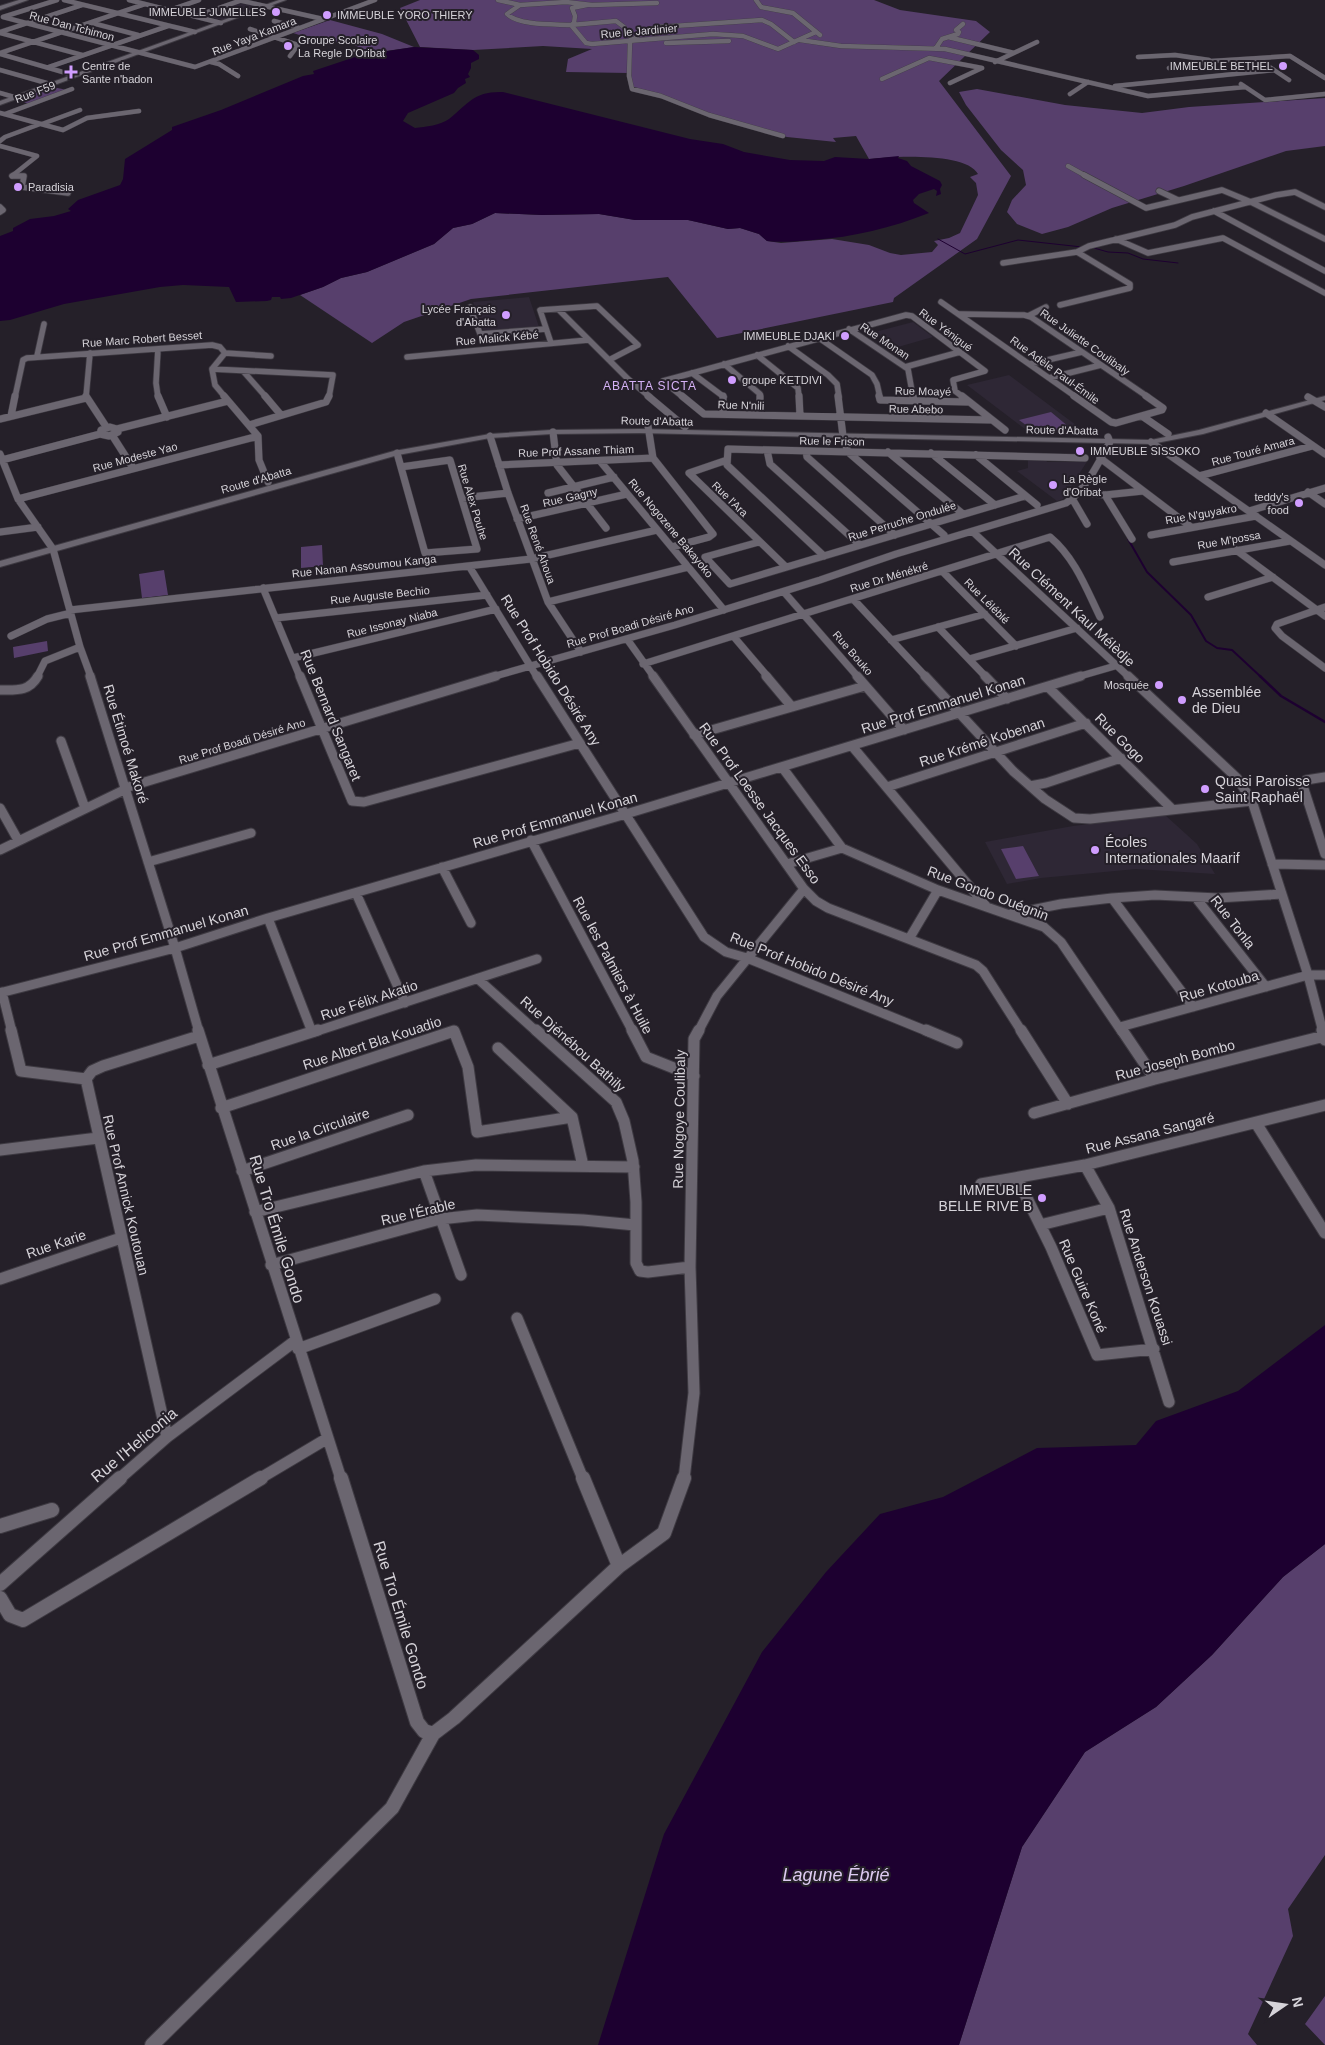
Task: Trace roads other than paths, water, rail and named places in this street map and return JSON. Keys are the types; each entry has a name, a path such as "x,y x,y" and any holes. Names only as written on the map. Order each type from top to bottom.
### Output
{"main road":[{"path":"0,8 25,0"}],"street":[{"path":"1,18 57,0"},
{"path":"64,0 194,32"},
{"path":"129,0 221,23"},
{"path":"170,10 196,0"},
{"path":"195,16 240,0 323,20"},
{"path":"0,104 73,75 284,0"},
{"name":"Rue Yaya Kamara","path":"137,52 195,67 372,0"},
{"path":"498,0 520,5 566,2 587,5"},
{"path":"756,0 758,5 762,7 793,14 837,46"},
{"path":"571,25 574,23 575,16 572,8 587,5 657,3"},
{"path":"0,54 145,4"},
{"path":"0,33 84,5"},
{"path":"520,5 508,14 510,17 526,22 571,25 616,21 624,27 632,41"},
{"name":"Rue Dan Tchimon","path":"1,18 137,52"},
{"path":"783,136 709,115 661,96 632,89 629,76 632,41 640,31 659,27 762,20 770,22 784,36 794,42"},
{"path":"274,21 300,28"},
{"path":"91,23 139,35"},
{"path":"936,48 942,39 958,34 959,32 956,30 963,24"},
{"name":"Rue le Jardinier","path":"571,25 586,43 712,34 742,36 778,49 816,32"},
{"path":"49,67 168,26"},
{"path":"250,29 277,36 298,45 290,56"},
{"path":"0,33 82,56"},
{"path":"948,37 1014,53"},
{"path":"662,38 666,43 671,44 730,41"},
{"path":"800,40 837,46 936,48 1148,96 1245,86"},
{"path":"950,83 1037,42"},
{"path":"0,54 73,75"},
{"path":"1138,57 1175,54 1219,61"},
{"path":"1169,68 1219,61 1293,57 1325,78"},
{"path":"882,79 927,58 982,68"},
{"path":"8,61 16,59"},
{"path":"1257,59 1289,80"},
{"path":"211,61 210,63 219,64 238,76"},
{"path":"1209,63 1215,67"},
{"path":"0,70 49,84"},
{"path":"1106,86 1274,70"},
{"path":"1221,71 1265,100 1325,94"},
{"path":"1070,94 1088,82"},
{"name":"Rue F59","path":"3,113 72,89 49,84"},
{"path":"0,93 14,97"},
{"path":"2,138 80,110"},
{"path":"3,113 64,130 87,118 139,110"},
{"path":"0,146 37,156 12,176 24,176 22,187 68,194"},
{"path":"1068,166 1146,208 1222,190 1251,202 1325,239"},
{"path":"1159,191 1178,200"},
{"path":"1004,263 1077,252 1089,246 1276,195 1295,192 1325,207"},
{"path":"0,207 3,210 0,212"},
{"path":"1214,211 1325,271"},
{"path":"1116,239 1148,253 1223,238 1325,293"},
{"path":"1060,305 1128,290 1131,286 1077,252"},
{"name":"Rue Adèle Paul-Émile","path":"941,302 1111,422 1116,423 1139,417"},
{"path":"551,343 540,310 597,306 638,344 609,360"},
{"path":"470,307 486,349"},
{"path":"1028,316 1046,307"},
{"path":"558,309 628,380 685,427"},
{"name":"Rue Yénigué","path":"788,346 906,314 912,316 985,371 953,380 955,391 1005,430"},
{"name":"Rue Juliette Coulibaly","path":"959,314 1028,316 1163,408 1139,417"},
{"path":"12,416 23,360 37,356 44,324"},
{"path":"480,334 546,329"},
{"name":"Rue Monan","path":"849,329 910,372 914,400"},
{"name":"Rue Moayé","path":"818,338 872,375 877,384 880,400 968,402"},
{"name":"Rue Malick Kébé","path":"407,358 588,340"},
{"name":"Rue Marc Robert Besset","path":"37,356 212,345 220,347 225,353 271,356"},
{"path":"788,346 834,380 839,392 842,433 848,452 944,535"},
{"name":"Rue N'nili","path":"788,346 663,381 701,413 840,418"},
{"path":"158,349 155,389 157,400 167,416"},
{"path":"905,367 960,352"},
{"path":"1030,364 1082,352"},
{"path":"90,353 86,398 107,428"},
{"path":"225,353 212,369 215,386 258,436 260,460 268,482"},
{"path":"757,355 798,388 800,416"},
{"path":"724,364 760,394 760,415"},
{"path":"1049,378 1101,365"},
{"path":"212,369 333,375 329,399 326,402 249,425"},
{"path":"243,371 281,416"},
{"path":"692,373 724,397 723,414"},
{"name":"Route d'Abatta","path":"0,564 52,546 268,482 367,454 446,436 549,426 1109,439 1151,442 1200,432 1311,399 1325,392"},
{"path":"0,419 86,398"},
{"name":"Route d'Abatta","path":"1109,439 1165,434 1311,399 1325,398"},
{"path":"1311,399 1325,407"},
{"path":"100,434 101,430 107,428 117,430 228,401"},
{"path":"1266,413 1325,454"},
{"path":"1139,417 1165,434"},
{"name":"Rue Abebo","path":"840,418 992,420"},
{"name":"Route d'Abatta","path":"0,558 52,546 397,453 490,436 685,427 842,433"},
{"name":"Rue Prof Assane Thiam","path":"499,465 653,458 649,429"},
{"path":"52,546 18,499 1,457 100,434 104,436 112,435 117,430"},
{"path":"554,432 557,462 606,528"},
{"path":"112,435 133,468"},
{"name":"Rue Modeste Yao","path":"18,499 258,436"},
{"name":"Rue René Ahoua","path":"490,436 517,519 548,602 553,613 580,652"},
{"path":"1088,524 1073,500 1100,458 1109,439"},
{"path":"1151,442 1325,565"},
{"name":"Rue Touré Amara","path":"1199,476 1312,446"},
{"name":"Rue le Frison","path":"726,460 728,448 1085,458"},
{"path":"767,450 770,464 860,545"},
{"path":"806,451 807,457 895,534"},
{"path":"888,452 963,514"},
{"name":"Rue Alex Pouhe","path":"397,453 424,553 477,549 450,460 401,467"},
{"path":"931,453 995,505"},
{"path":"976,455 1037,505"},
{"path":"653,458 713,534 709,537 672,547"},
{"path":"1100,458 1191,527"},
{"path":"726,460 727,465 824,556"},
{"name":"Rue l'Ara","path":"726,460 689,473 786,567"},
{"name":"Rue Nogozene Bakayoko","path":"600,461 724,610"},
{"path":"548,493 614,478"},
{"path":"1249,512 1325,488"},
{"path":"1079,492 1106,495 1143,491"},
{"path":"1308,492 1325,504"},
{"path":"462,498 508,493"},
{"name":"Rue Gagny","path":"517,519 627,494"},
{"path":"1106,495 1132,539"},
{"name":"Rue Perruche Ondulée","path":"759,542 705,557 730,584 1025,496"},
{"name":"Rue Prof Boadi Désiré Ano","path":"0,850 126,788 530,666 784,592 896,554 1073,500"},
{"name":"Rue N'guyakro","path":"1151,535 1256,516"},
{"path":"0,532 38,527"},
{"name":"Rue Nanan Assoumou Kanga","path":"11,636 47,619 71,611 531,559 657,530"},
{"name":"Rue Clément Kaul Mélèdje","path":"973,532 1237,778 1252,801 1308,975 1324,1038"},
{"name":"Rue Dr Ménékré","path":"644,664 854,600 1050,537 1068,555 1100,617"},
{"name":"Rue M'possa","path":"1173,562 1290,541"},
{"name":"Rue Étimoé Makoré","path":"52,546 80,647 95,689 175,948"},
{"path":"1236,550 1321,608 1325,616"},
{"name":"Rue Prof Hobido Désiré Any","path":"468,566 704,937 726,952 747,958 957,1043"},
{"path":"548,602 688,567"},
{"name":"Rue Léléblé","path":"943,572 1016,646"},
{"path":"1208,597 1273,577"},
{"name":"Rue Bernard Sangaret","path":"263,588 352,801 364,802 580,743"},
{"name":"Rue Bouko","path":"784,592 904,730"},
{"name":"Rue Auguste Bechio","path":"276,618 487,595"},
{"path":"854,600 996,753 1030,786 1074,818 1090,819 1252,801"},
{"path":"1321,608 1277,624 1275,628 1282,636 1325,668"},
{"name":"Rue Issonay Niaba","path":"293,658 496,609"},
{"path":"891,640 985,614"},
{"path":"938,627 1007,699"},
{"path":"969,659 1077,628"},
{"path":"734,636 792,707"},
{"name":"Rue Prof Loesse Jacques Esso","path":"627,639 804,889 816,901 828,908 976,965 983,971 1068,1104"},
{"path":"0,690 29,690 33,687 45,661 80,647"},
{"name":"Rue Prof Emmanuel Konan","path":"1,992 175,948 268,918 531,840 626,814 1116,666"},
{"path":"694,735 866,686"},
{"name":"Rue Gogo","path":"1048,687 1172,810"},
{"name":"Rue Krémé Kobenan","path":"887,787 1086,723"},
{"path":"61,741 85,808"},
{"path":"852,746 987,907"},
{"path":"1030,786 1046,783 1120,758"},
{"name":"Rue Gondo Ouégnin","path":"782,767 842,848 938,890 1010,914 1052,933 1061,942 1155,1079"},
{"path":"1325,777 1306,780 1304,786 1320,824 1325,854"},
{"path":"0,808 18,840"},
{"path":"148,862 251,833"},
{"name":"Rue les Palmiers à Huile","path":"531,840 646,1057 694,1076"},
{"path":"787,864 842,848"},
{"path":"1272,864 1325,865"},
{"path":"442,867 471,923"},
{"name":"Rue Nogoye Coulibaly","path":"690,1267 694,1039 716,996 804,889"},
{"path":"909,939 938,890"},
{"path":"356,893 405,1003"},
{"path":"1010,914 1061,904 1112,898 1155,895 1196,898 1282,894"},
{"path":"1112,898 1194,1008"},
{"name":"Rue Tonla","path":"1196,898 1266,987"},
{"path":"268,918 312,1032"},
{"name":"Rue Tro Émile Gondo","path":"175,948 208,1065 417,1722 424,1731 433,1734"},
{"name":"Rue Félix Akatio","path":"208,1065 537,959"},
{"name":"Rue Kotouba","path":"1120,1027 1308,975 1325,975"},
{"name":"Rue Djénébou Bathily","path":"478,979 616,1102 622,1115 634,1167 636,1263 640,1271 648,1272 690,1267"},
{"path":"1,992 21,1070 30,1073 86,1079 92,1071 104,1066 199,1036"},
{"name":"Rue Albert Bla Kouadio","path":"222,1108 454,1031 468,1064 473,1089 477,1132 572,1117"},
{"name":"Rue Joseph Bombo","path":"1034,1113 1155,1079 1324,1038"},
{"path":"498,1048 572,1117 583,1166"},
{"name":"Rue Prof Annick Koutouan","path":"86,1079 166,1437"},
{"name":"Rue Assana Sangaré","path":"981,1184 1085,1164 1325,1105"},
{"name":"Rue la Circulaire","path":"242,1171 408,1114"},
{"path":"1256,1123 1325,1233"},
{"path":"0,1150 98,1138"},
{"name":"Rue Anderson Kouassi","path":"1085,1164 1109,1208 1169,1402"},
{"path":"254,1212 424,1170 476,1165 634,1167"},
{"path":"424,1170 440,1220 461,1275"},
{"name":"Rue Guire Koné","path":"1018,1178 1097,1355 1154,1349"},
{"path":"1040,1225 1109,1208"},
{"name":"Rue l'Érable","path":"271,1265 440,1220 477,1215 583,1220 635,1225"},
{"name":"Rue Karie","path":"0,1278 121,1238"},
{"path":"152,2045 392,1808 433,1734 454,1718 619,1566 664,1533 684,1480 694,1393 690,1267"},
{"name":"Rue l'Heliconia","path":"0,1584 166,1437 297,1345 435,1299"},
{"path":"516,1318 619,1566"},
{"path":"0,1598 10,1615 22,1620 328,1438"},
{"path":"0,1526 52,1510"}],"water":[{"path":"414,47 473,50 479,55 479,59 471,63 468,74 470,77 465,79 466,83 454,93 408,113 403,121 415,128 446,121 478,96 493,92 503,92 690,139 723,144 744,152 790,160 824,161 835,157 869,159 899,156 898,158 907,161 911,166 940,181 942,185 940,189 941,194 936,196 937,191 934,189 919,194 913,200 914,203 929,213 901,223 843,237 790,242 767,241 759,234 740,228 728,229 688,220 635,220 599,214 542,215 495,213 472,224 453,228 434,244 367,272 341,278 323,287 291,298 281,299 280,297 272,297 271,300 267,301 236,302 229,287 183,285 160,287 64,304 10,320 0,321 0,236 13,231 13,228 30,219 54,216 71,211 68,209 78,200 120,185 123,179 125,159 172,130 172,127 221,110 303,76 314,74 313,71 361,55"},
{"name":"Lagune Ébrié","path":"1325,1325 1325,1544 1283,1577 1212,1655 1156,1707 1085,1752 1022,1847 959,2045 598,2045 664,1834 762,1652 826,1572 880,1514 943,1497 1037,1448 1136,1445 1156,1421 1238,1391"}],"waterway":[{"path":"938,239 965,254 1018,240 1082,247"},
{"path":"1094,248 1108,252 1128,253 1143,259 1178,263"},
{"path":"1128,539 1147,572 1191,615 1206,641 1217,648 1232,650 1261,677"},
{"path":"1260,676 1281,696 1325,722"}],"place":[{"name":"IMMEUBLE JUMELLES","path":"276,12"},
{"name":"IMMEUBLE YORO THIERY","path":"327,15"},
{"name":"Groupe Scolaire La Regle D'Oribat","path":"288,46"},
{"name":"IMMEUBLE BETHEL","path":"1283,66"},
{"name":"Centre de Sante n'badon","path":"71,72"},
{"name":"Paradisia","path":"18,187"},
{"name":"Lycée Français d'Abatta","path":"506,315"},
{"name":"IMMEUBLE DJAKI","path":"845,336"},
{"name":"groupe KETDIVI","path":"732,380"},
{"name":"IMMEUBLE SISSOKO","path":"1080,451"},
{"name":"La Règle d'Oribat","path":"1053,485"},
{"name":"teddy's food","path":"1299,503"},
{"name":"Mosquée","path":"1159,685"},
{"name":"Assemblée de Dieu","path":"1182,700"},
{"name":"Quasi Paroisse Saint Raphaël","path":"1205,789"},
{"name":"Écoles Internationales Maarif","path":"1095,850"},
{"name":"IMMEUBLE BELLE RIVE B","path":"1042,1198"}],"district":[{"name":"ABATTA SICTA","path":"650,386"}]}
